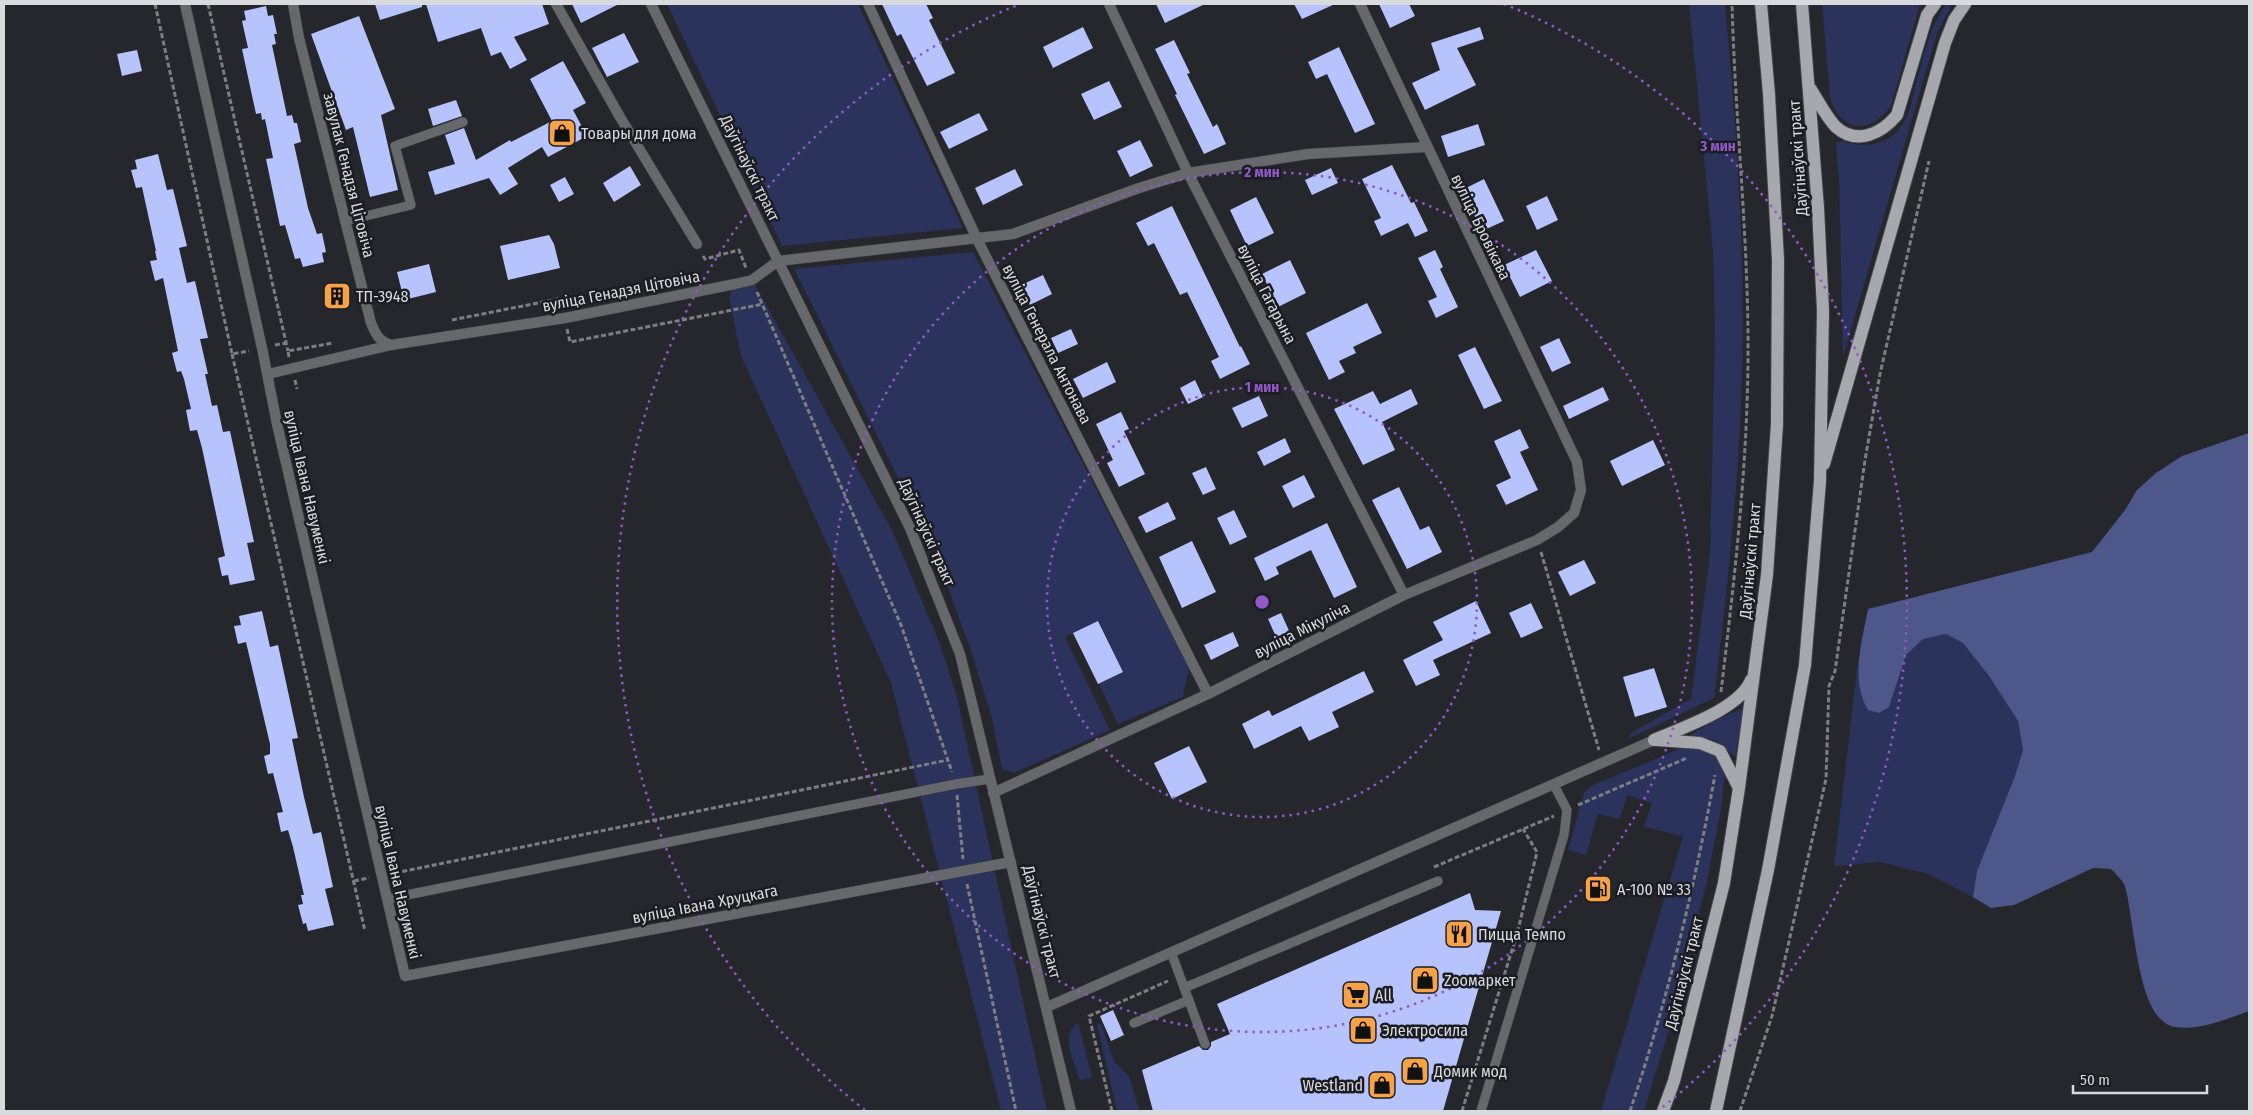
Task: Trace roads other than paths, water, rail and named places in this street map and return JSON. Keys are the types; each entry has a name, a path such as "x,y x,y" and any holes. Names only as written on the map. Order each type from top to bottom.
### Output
{"main road":[{"name":"Даўгінаўскі тракт","path":"1663,1111 1674,1081 1724,883 1757,664 1767,575 1777,424 1776,214 1761,4"},
{"name":"Даўгінаўскі тракт","path":"1716,1111 1768,870 1805,665 1820,481 1823,311 1818,208 1802,4"},
{"path":"1809,88 1837,127 1851,134 1866,136 1878,133 1897,114 1929,9 1935,4"},
{"path":"1820,481 1945,43 1954,20 1965,4"},
{"path":"1654,740 1718,711 1742,695 1750,684 1757,664"},
{"path":"1654,740 1700,743 1720,751 1739,788"}],"street":[{"name":"вуліца Івана Навуменкі","path":"185,4 268,374 277,424 405,976"},
{"name":"завулак Генадзя Цітовіча","path":"293,4 345,221 376,334 383,342 391,345"},
{"path":"556,4 620,117 697,244"},
{"name":"Даўгінаўскі тракт","path":"651,4 926,563 960,654 1071,1111"},
{"name":"вуліца Генерала Антонава","path":"868,4 977,239 1208,694"},
{"name":"вуліца Гагарына","path":"1109,4 1188,173 1404,595"},
{"name":"вуліца Бровікава","path":"1360,4 1426,147 1577,462"},
{"name":"вуліца Генадзя Цітовіча","path":"268,374 391,345 565,318 752,280 778,261 1013,234 1138,188 1188,173 1308,154 1426,147"},
{"name":"вуліца Мікуліча","path":"993,793 1208,694 1404,595 1537,540 1558,527 1574,513 1580,490 1577,462"},
{"path":"1047,1006 1654,740"},
{"name":"вуліца Івана Хруцкага","path":"405,976 1011,862"}],"lane":[{"path":"345,221 411,205 396,146 463,122"},
{"path":"387,899 956,784 990,780"},
{"path":"1481,1111 1564,835 1567,810 1554,784"},
{"path":"1184,988 1438,881"},
{"path":"1171,952 1205,1044"},
{"path":"1134,1023 1189,1000"}],"place":[{"name":"Товары для дома","path":"562,133"},
{"name":"ТП-3948","path":"337,296"},
{"name":"А-100 № 33","path":"1598,889"},
{"name":"Пицца Темпо","path":"1459,934"},
{"name":"Zooмаркет","path":"1425,980"},
{"name":"All","path":"1356,995"},
{"name":"Электросила","path":"1363,1030"},
{"name":"Домик мод","path":"1415,1071"},
{"name":"Westland","path":"1382,1085"}]}
